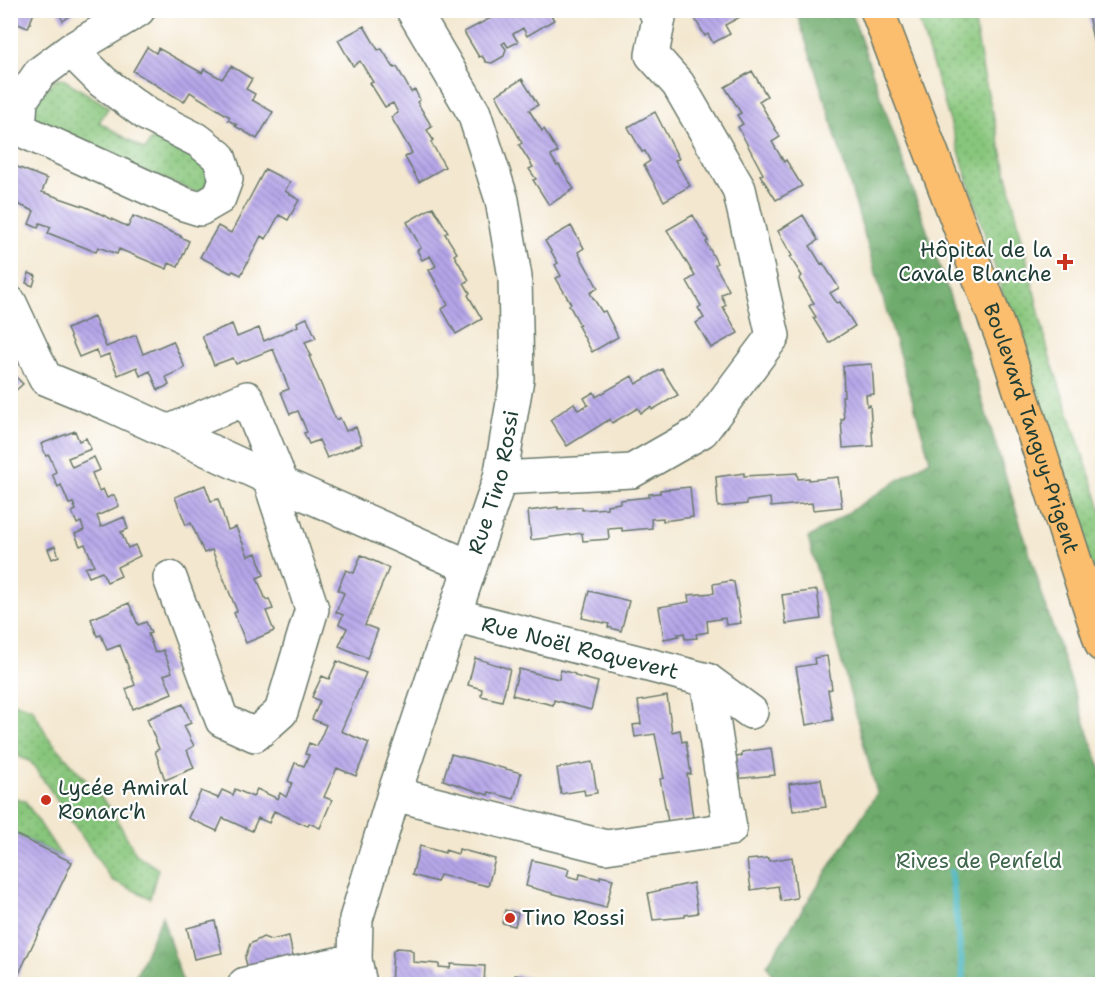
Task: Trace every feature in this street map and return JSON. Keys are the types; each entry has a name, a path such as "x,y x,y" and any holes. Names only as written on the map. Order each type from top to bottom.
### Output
{"main road":[{"name":"Boulevard Tanguy-Prigent","path":"877,10 1007,350 1102,645"},
{"path":"902,10 987,301"}],"street":[{"path":"71,50 103,82 148,115 199,141 219,157 226,179 219,198 200,209 184,204 19,129 21,100 40,73 71,50 138,10"},
{"name":"Rue Tino Rossi","path":"245,984 358,972 356,919 394,794 500,478 517,379 518,357 515,277 502,200 474,113 413,10"},
{"path":"500,478 632,471 702,431 773,336 739,189 678,84 652,55 659,18 655,10"},
{"path":"10,303 45,378 108,404 470,567"},
{"path":"168,432 247,398 275,481 312,609 281,712 255,735 222,720 170,578"},
{"name":"Rue Noël Roquevert","path":"454,615 707,680 751,712"},
{"name":"Rue Noël Roquevert","path":"394,794 606,847 730,829 707,680"}],"green space":[{"name":"Rives de Penfeld","path":"796,11 851,11 950,297 1052,626 1102,773 1102,984 777,984 767,965 877,793 808,538 930,460 829,113"},
{"path":"916,11 973,11 983,72 1049,355 1102,511 1102,616"},
{"path":"57,78 63,79 109,107 99,122 145,150 154,135 205,167 209,180 208,185 199,193 44,132 29,108"},
{"path":"14,703 32,708 48,737 111,809 136,854 158,869 150,898 112,880 31,762 11,753 11,709"},
{"path":"10,796 25,801 62,857 11,832"},
{"path":"162,916 183,984 132,984"}],"building":[{"path":"10,10 35,10 28,28 10,21"},
{"path":"57,10 78,10 63,21"},
{"path":"506,10 548,10 554,20 527,36 523,28 513,34 518,42 508,47 505,42 502,44 506,49 504,56 492,63 486,62 482,56 479,57 464,32"},
{"path":"690,10 736,10 740,17 725,25 730,34 713,43 708,34 705,36"},
{"path":"1087,10 1102,10 1102,74 1100,74"},
{"path":"364,26 378,50 382,49 394,68 397,67 411,92 415,90 420,100 417,102 432,127 427,130 445,167 419,182 405,157 412,153 391,117 398,113 393,103 385,107 360,61 353,66 338,40"},
{"path":"147,47 156,53 158,48 202,73 204,69 222,79 231,66 252,79 246,89 255,94 252,100 273,112 257,139 235,126 237,125 228,120 230,117 190,92 184,102 133,71"},
{"path":"752,71 767,96 759,101 780,137 772,142 802,186 776,200 760,175 763,174 738,127 743,124 737,115 741,113 725,87"},
{"path":"522,79 538,105 529,110 558,152 551,156 574,189 549,205 533,180 536,179 529,169 533,167 519,145 522,143 496,95"},
{"path":"655,112 679,159 675,160 690,186 664,201 644,165 650,161 645,151 642,152 628,127"},
{"path":"10,164 47,179 42,192 86,207 128,227 133,216 181,236 189,241 178,267 169,263 167,269 119,249 117,254 98,247 96,252 48,233 51,227 40,223 38,228 29,224 34,211 10,201"},
{"path":"265,169 290,182 285,191 299,200 288,220 279,215 266,239 261,236 241,275 233,271 231,273 200,257 218,226 231,233"},
{"path":"433,207 448,232 445,234 457,253 454,255 469,280 464,283 470,293 468,295 482,319 456,334 442,309 448,305 429,270 436,266 430,256 422,260 417,250 421,248 407,222"},
{"path":"693,215 708,241 706,242 717,263 715,265 729,290 721,295 726,305 723,307 738,333 711,348 696,323 704,318 698,308 701,306 687,281 695,276 667,230"},
{"path":"803,215 818,240 810,246 839,288 830,293 837,303 840,302 855,326 829,343 813,318 816,317 809,306 814,303 799,279 802,276 778,231"},
{"path":"571,226 584,248 578,252 598,288 590,293 602,312 605,311 618,337 592,352 578,326 580,325 569,305 571,304 556,278 561,276 555,265 558,263 545,241"},
{"path":"29,273 36,276 33,286 26,283"},
{"path":"94,317 106,347 136,335 143,354 173,341 185,368 166,377 169,385 158,390 150,371 140,376 137,367 118,375 109,354 99,358 96,350 79,357 67,329"},
{"path":"307,318 316,338 305,342 336,420 340,418 346,431 356,427 362,444 327,458 319,440 309,444 304,433 307,432 298,411 290,414 281,392 289,389 273,349 236,364 233,358 214,365 202,336 232,324 237,337 259,328 264,341 298,326 297,322"},
{"path":"872,364 874,394 866,395 867,406 870,405 873,446 843,448 841,419 844,419 843,366"},
{"path":"662,369 678,395 652,410 651,407 641,413 638,408 612,423 610,419 567,446 550,420 574,403 578,410 588,405 584,398 594,392 596,397 632,376 636,384"},
{"path":"14,375 23,384 14,392 10,388 10,378"},
{"path":"75,431 79,441 86,438 91,449 68,458 72,467 94,457 100,470 92,473 99,491 103,489 107,498 114,495 119,506 97,516 101,527 124,517 128,529 121,532 128,548 135,545 140,556 117,567 121,576 107,582 102,572 89,577 85,568 94,565 85,544 80,546 75,534 84,530 81,522 77,524 72,512 76,510 73,503 69,504 61,485 58,487 52,474 56,472 49,455 46,456 41,444"},
{"path":"744,473 744,476 797,473 798,479 809,478 809,480 838,477 842,507 813,510 812,503 771,507 770,498 747,501 747,504 718,507 716,477"},
{"path":"205,485 211,501 218,499 228,530 236,527 248,556 256,553 264,575 257,578 266,600 269,599 273,609 266,611 274,631 246,643 234,613 237,611 212,550 204,553 191,523 186,525 175,497"},
{"path":"690,487 693,517 663,521 663,518 651,519 652,528 622,531 622,528 608,529 609,539 583,541 582,533 531,540 528,511 558,507 558,509 582,507 582,510 607,508 607,505 620,503 620,500 649,497 649,494 660,493 660,490"},
{"path":"55,546 59,556 52,559 48,549"},
{"path":"361,555 389,568 365,625 378,630 367,658 339,646 347,628 339,624 343,615 336,612 344,593 338,590 342,579 346,570 354,573"},
{"path":"734,582 741,623 726,625 725,618 707,621 708,632 696,634 697,638 685,639 684,633 664,639 659,607 689,602 688,595 714,593 713,584"},
{"path":"817,590 821,619 786,624 782,595"},
{"path":"589,591 629,601 621,631 608,627 609,624 582,618"},
{"path":"129,603 138,625 146,622 155,653 163,650 172,672 164,675 172,693 133,709 126,689 135,685 120,645 107,650 101,635 97,636 91,619"},
{"path":"827,656 832,689 828,690 833,720 806,725 796,667 815,664 814,658"},
{"path":"475,658 510,669 502,701 481,696 482,689 468,685"},
{"path":"337,661 366,673 341,731 369,743 356,776 337,768 324,797 332,800 320,828 309,823 308,826 274,811 269,823 258,818 252,831 223,818 217,831 188,818 201,791 218,798 222,790 233,795 235,789 253,797 257,789 278,799 280,793 286,797 292,783 288,781 295,763 304,766 309,755 305,754 309,743 317,746 326,725 312,719 320,701 312,697 322,676 329,679"},
{"path":"519,669 559,679 561,670 598,682 591,710 554,700 553,705 512,695"},
{"path":"667,696 672,732 680,730 682,742 686,741 691,774 687,774 693,818 668,822 660,779 664,778 655,734 635,737 633,725 641,724 638,701"},
{"path":"183,704 191,723 184,726 194,746 187,750 194,768 165,780 155,751 159,749 147,719"},
{"path":"771,748 775,775 733,779 730,758 742,756 742,752"},
{"path":"451,754 521,773 514,799 489,792 488,795 443,780"},
{"path":"592,762 597,793 585,795 584,790 561,794 557,768"},
{"path":"821,779 826,807 793,811 789,784"},
{"path":"10,832 72,862 14,984 10,984"},
{"path":"420,846 458,854 459,849 495,859 488,886 440,875 437,882 412,875"},
{"path":"792,857 797,898 781,901 778,886 751,890 747,860 768,858 769,861"},
{"path":"532,860 569,869 567,876 579,879 580,874 600,879 600,876 613,879 606,908 526,886"},
{"path":"693,883 698,913 685,915 685,917 653,920 648,893"},
{"name":"Tino Rossi","path":"505,910 518,913 515,926 502,923"},
{"path":"215,921 222,953 194,959 187,928"},
{"path":"289,936 294,963 249,973 245,958 250,944 263,937 271,940"},
{"path":"397,948 410,949 413,952 413,962 439,964 439,967 450,968 451,964 485,966 484,984 391,984 393,951"},
{"path":"515,975 535,978 535,984 514,984"}],"waterway":[{"path":"951,872 964,984"}],"place":[{"name":"Hôpital de la Cavale Blanche","path":"1065,262"},
{"name":"Lycée Amiral Ronarc'h","path":"46,800"},
{"name":"Tino Rossi","path":"510,918"}]}
